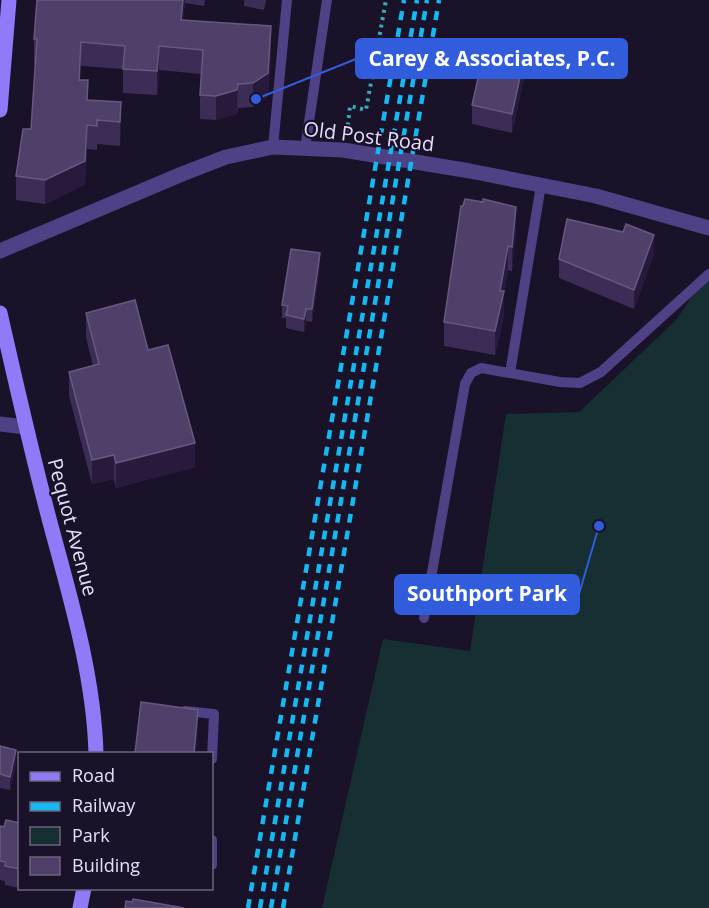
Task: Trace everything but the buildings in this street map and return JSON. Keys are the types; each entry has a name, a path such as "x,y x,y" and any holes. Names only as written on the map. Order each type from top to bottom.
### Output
{"street":[{"path":"0,110 9,0"},
{"name":"Old Post Road","path":"0,251 204,166 226,158 273,147 343,150 542,185 596,196 709,228"},
{"name":"Pequot Avenue","path":"0,313 25,427 71,603 95,715 96,752"},
{"path":"0,424 25,427"},
{"path":"80,908 84,890"}],"lane":[{"path":"273,147 287,0"},
{"path":"305,148 327,0"},
{"path":"510,373 542,185"},
{"path":"424,618 465,384 471,373 481,368 580,383 601,372 709,274"},
{"path":"170,709 214,714 212,752"}],"path":[{"path":"337,135 347,137 350,106 366,110 386,0"}],"green space":[{"path":"709,271 709,908 322,908 383,639 470,651 506,414 579,412 676,320"}],"railway":[{"path":"248,908 404,0"},
{"path":"260,908 417,0"},
{"path":"271,908 427,0"},
{"path":"283,908 439,0"}],"place":[{"name":"Carey & Associates, P.C.","path":"256,99"},
{"name":"Southport Park","path":"599,526"}]}
